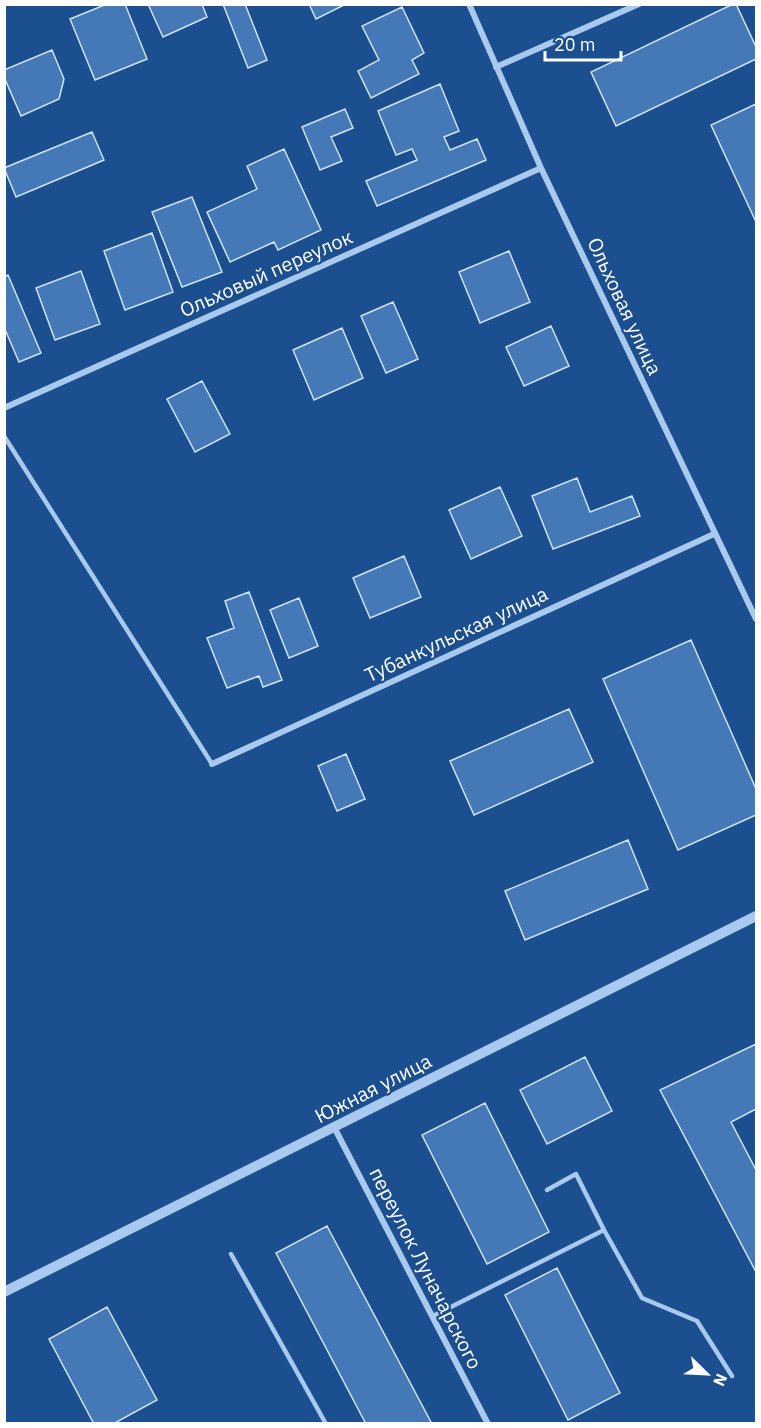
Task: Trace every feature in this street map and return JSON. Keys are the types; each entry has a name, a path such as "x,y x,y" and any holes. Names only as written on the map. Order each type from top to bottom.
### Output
{"street":[{"name":"Ольховая улица","path":"469,4 541,168 756,619"},
{"path":"496,67 639,4"},
{"name":"Ольховый переулок","path":"4,408 541,168"},
{"name":"Тубанкульская улица","path":"212,764 714,534"},
{"name":"Южная улица","path":"4,1292 756,916"},
{"name":"переулок Луначарского","path":"334,1127 488,1424"}],"lane":[{"path":"4,436 212,764"},
{"path":"547,1190 576,1174 642,1298 697,1321 732,1376"},
{"path":"433,1317 604,1230"},
{"path":"231,1254 326,1424"}],"building":[{"path":"107,4 125,4 147,59 95,80 70,19"},
{"path":"148,4 202,4 207,17 163,37"},
{"path":"223,4 245,4 267,60 248,68"},
{"path":"309,4 346,4 316,19"},
{"path":"736,4 756,47 756,59 616,126 591,72"},
{"path":"402,7 424,53 412,60 419,74 371,98 358,71 379,60 362,26"},
{"path":"52,50 64,79 59,99 21,116 4,77 4,70"},
{"path":"440,84 459,131 444,137 450,150 477,139 486,160 377,206 366,181 417,160 412,149 396,155 378,111"},
{"path":"756,104 756,222 711,125"},
{"path":"345,109 353,128 331,137 342,161 320,170 302,127"},
{"path":"92,132 104,160 16,197 4,168"},
{"path":"284,149 321,230 278,250 274,242 230,262 207,212 257,189 247,166"},
{"path":"192,197 222,272 182,287 152,212"},
{"path":"152,233 173,292 125,310 104,251"},
{"path":"509,251 530,302 480,323 459,272"},
{"path":"81,271 100,324 55,340 36,288"},
{"path":"8,275 41,353 19,362 4,327 4,277"},
{"path":"393,302 418,359 386,373 361,316"},
{"path":"551,326 569,366 524,386 506,347"},
{"path":"342,328 363,378 314,400 293,350"},
{"path":"202,381 230,434 195,452 167,399"},
{"path":"577,478 590,512 632,496 640,516 553,549 532,496"},
{"path":"500,487 522,536 471,559 449,510"},
{"path":"404,556 421,597 370,618 353,578"},
{"path":"249,592 282,680 263,687 259,676 227,688 207,638 234,628 225,601"},
{"path":"299,598 318,646 289,658 270,610"},
{"path":"691,640 756,789 756,815 678,850 603,679"},
{"path":"569,709 593,762 474,815 450,761"},
{"path":"346,754 365,799 337,811 318,766"},
{"path":"628,840 648,889 525,940 505,891"},
{"path":"756,1044 756,1109 731,1122 756,1170 756,1272 660,1090"},
{"path":"585,1057 612,1111 547,1144 520,1090"},
{"path":"485,1103 549,1232 487,1264 422,1135"},
{"path":"327,1226 432,1424 366,1424 276,1253"},
{"path":"557,1268 620,1393 568,1420 505,1295"},
{"path":"107,1307 157,1400 113,1424 94,1424 49,1339"}]}
